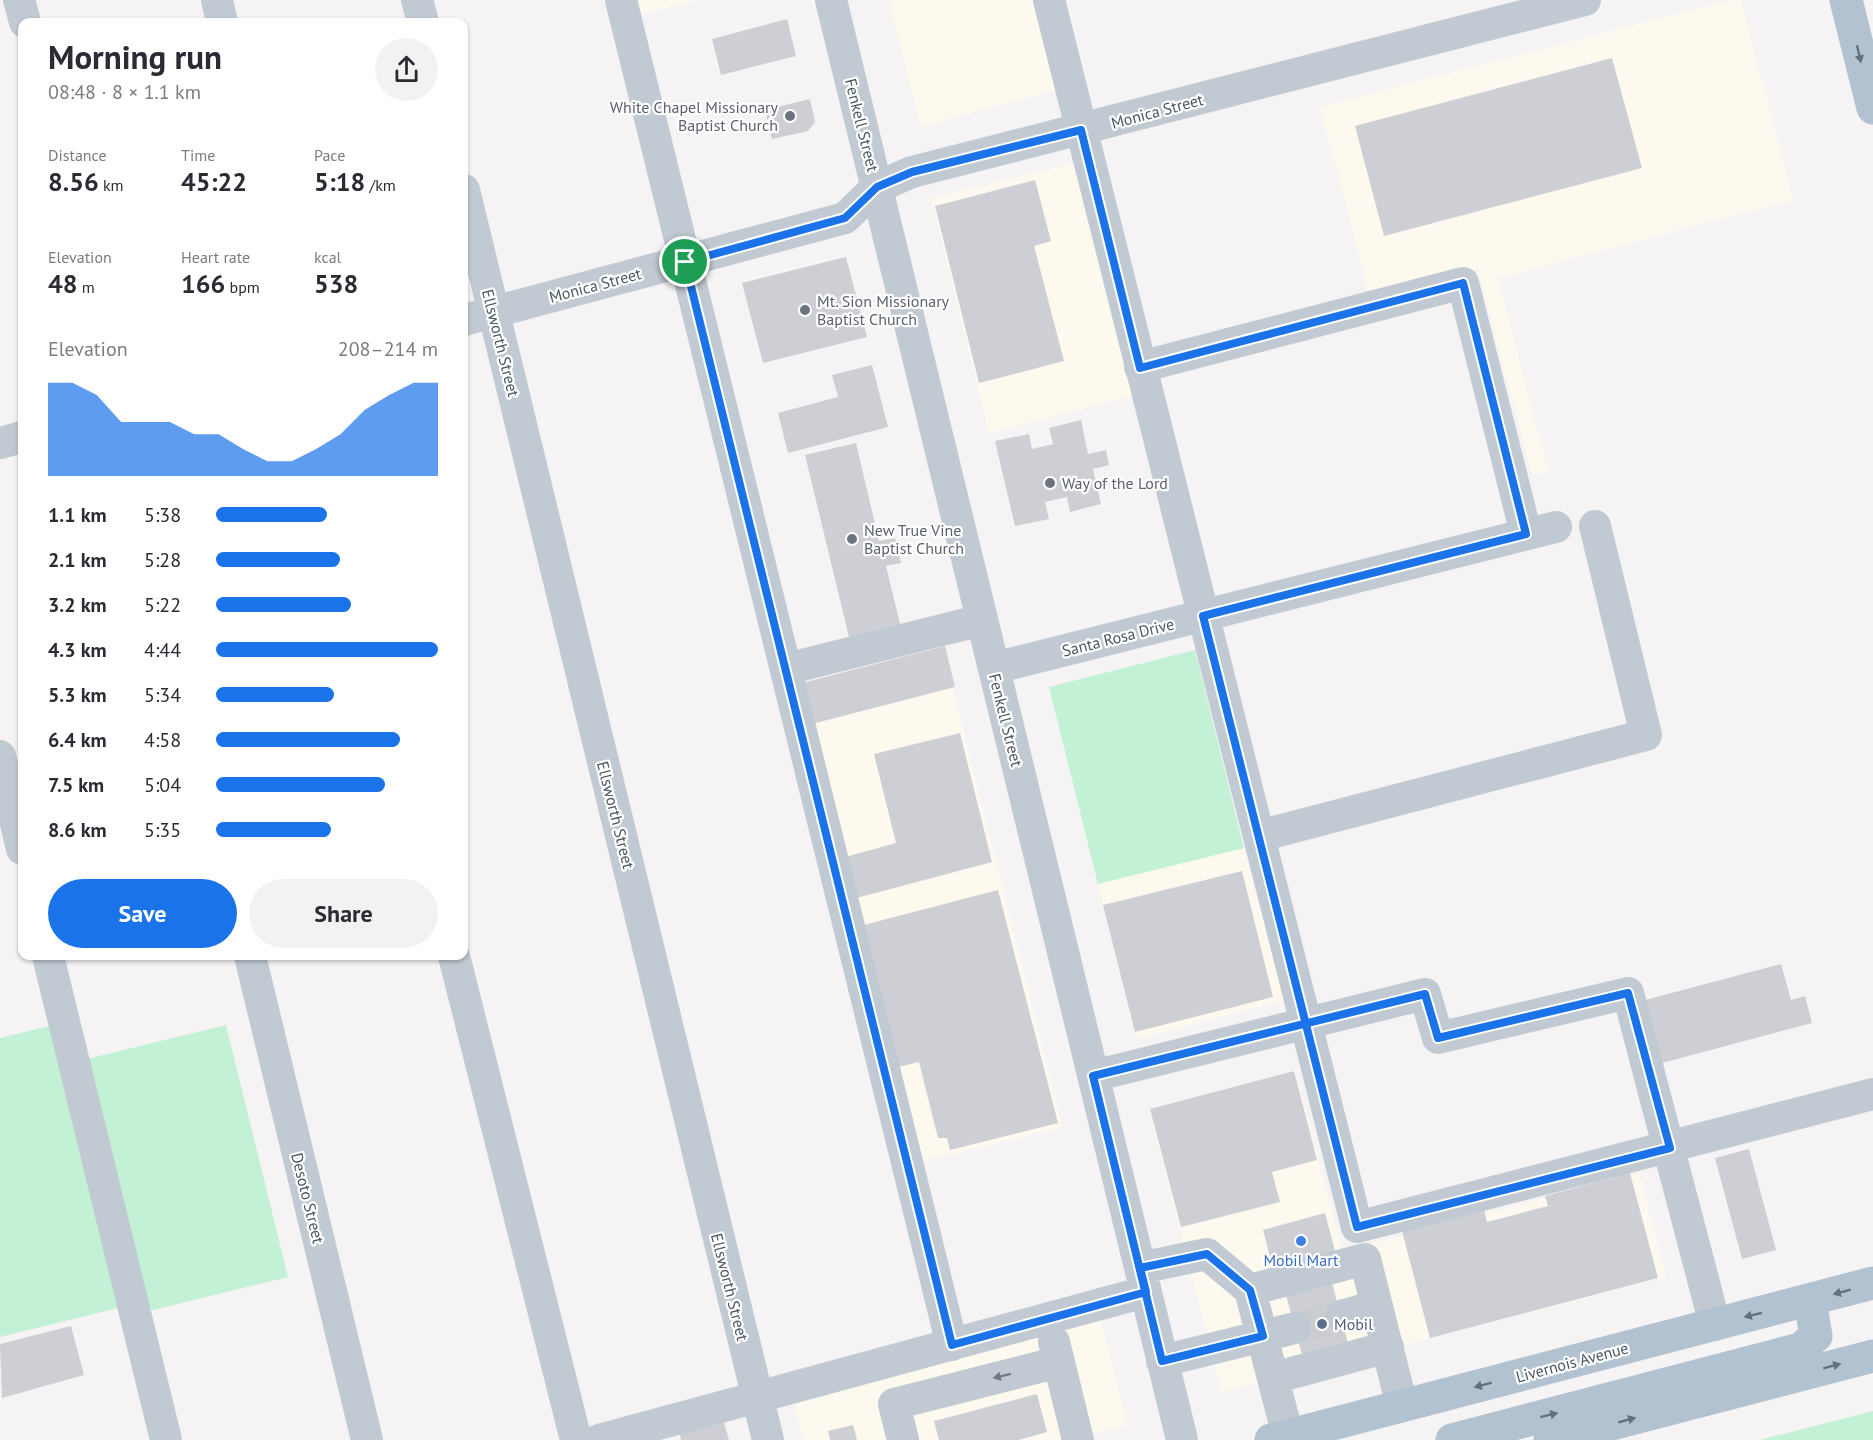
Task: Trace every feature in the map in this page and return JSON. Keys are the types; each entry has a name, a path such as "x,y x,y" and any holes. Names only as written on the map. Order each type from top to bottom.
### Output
{"main road":[{"path":"1846,0 1873,108"},
{"name":"Livernois Avenue","path":"1280,1438 1873,1283"},
{"path":"1452,1440 1800,1349 1816,1336 1810,1300"},
{"path":"1550,1440 1873,1356"}],"street":[{"path":"19,0 24,18"},
{"path":"217,0 221,18"},
{"path":"417,0 422,18"},
{"path":"621,0 952,1345"},
{"name":"Fenkell Street","path":"831,0 1182,1440"},
{"path":"1049,0 1357,1227 1873,1094"},
{"name":"Monica Street","path":"468,319 845,218 877,187 912,172 1585,0"},
{"name":"Ellsworth Street","path":"468,207 768,1440"},
{"path":"1140,368 1463,283 1526,534"},
{"path":"0,443 18,438"},
{"path":"1258,836 1646,735 1595,526"},
{"name":"Santa Rosa Drive","path":"994,668 1556,527"},
{"path":"786,669 982,620"},
{"path":"0,756 18,832"},
{"path":"49,960 166,1440"},
{"name":"Desoto Street","path":"251,960 366,1440"},
{"path":"454,960 576,1440"},
{"path":"1093,1076 1425,994 1438,1038 1628,993 1715,1325"},
{"path":"599,1440 1048,1319 1207,1254 1250,1290 1273,1378 1280,1438"},
{"path":"1250,1290 1365,1259 1402,1406"},
{"path":"1341,1316 1377,1306"},
{"path":"1048,1319 1078,1440"},
{"path":"1162,1361 1295,1328"},
{"path":"1273,1378 1388,1347"},
{"path":"903,1440 894,1404 1059,1362"}],"shaded area":[{"path":"638,0 698,0 642,14"},
{"path":"888,0 1038,0 1061,89 921,126"},
{"path":"1730,0 1741,0 1793,200 1498,278 1548,471 1532,475 1478,269 1370,296 1320,107"},
{"path":"1075,163 1133,396 989,433 931,198"},
{"path":"942,646 1062,1127 922,1161 803,683"},
{"path":"1244,848 1284,1000 1137,1039 1098,884"},
{"path":"1295,1070 1342,1251 1639,1173 1666,1277 1222,1392 1149,1109"},
{"path":"1100,1318 1128,1425 1071,1440 804,1440 793,1398"}],"green space":[{"path":"1195,650 1244,848 1098,884 1049,687"},
{"path":"226,1025 288,1277 149,1311 87,1059"},
{"path":"49,1026 118,1308 0,1337 0,1038"},
{"path":"1873,1411 1873,1440 1760,1440"}],"building":[{"path":"787,19 796,56 721,75 712,39"},
{"path":"1612,58 1642,168 1384,236 1355,126"},
{"name":"White Chapel Missionary Baptist Church","path":"810,99 815,122 808,131 772,139 765,110"},
{"path":"1035,180 1051,241 1034,246 1064,361 979,383 935,206"},
{"name":"Mt. Sion Missionary Baptist Church","path":"846,257 867,337 763,363 742,283"},
{"path":"872,365 888,427 788,453 778,413 838,397 832,375"},
{"name":"Way of the Lord","path":"1081,420 1088,454 1106,450 1109,465 1093,469 1101,504 1070,512 1067,497 1045,502 1049,519 1015,526 995,441 1029,434 1032,449 1053,444 1049,428"},
{"name":"New True Vine Baptist Church","path":"856,443 879,541 895,538 901,563 886,566 900,624 849,637 805,455"},
{"path":"945,646 955,687 808,725 798,684"},
{"path":"960,733 992,862 849,900 838,859 896,843 874,754"},
{"path":"1242,871 1273,997 1135,1032 1103,905"},
{"path":"998,890 1058,1123 950,1150 947,1138 938,1138 919,1062 899,1067 856,927"},
{"path":"1781,964 1791,1000 1805,996 1812,1023 1662,1063 1645,1000"},
{"path":"1294,1071 1317,1160 1272,1172 1280,1202 1181,1227 1150,1109"},
{"path":"1749,1149 1776,1250 1742,1259 1715,1158"},
{"path":"1630,1173 1658,1278 1430,1338 1402,1231 1484,1210 1487,1222 1548,1206 1545,1196"},
{"path":"1325,1213 1336,1255 1274,1273 1263,1230"},
{"path":"1331,1279 1351,1354 1305,1366 1285,1291"},
{"path":"71,1326 84,1375 2,1398 0,1344"},
{"path":"1037,1394 1047,1432 1019,1440 939,1440 934,1421"},
{"path":"723,1419 729,1440 681,1440 679,1431"},
{"path":"853,1425 857,1440 830,1440 828,1431"}],"tunnel":[{"path":"1295,1328 1341,1316"}],"place":[{"name":"White Chapel Missionary Baptist Church","path":"790,116"},
{"name":"Mt. Sion Missionary Baptist Church","path":"805,310"},
{"name":"Way of the Lord","path":"1050,483"},
{"name":"New True Vine Baptist Church","path":"852,539"},
{"name":"Mobil Mart","path":"1301,1241"},
{"name":"Mobil","path":"1322,1324"}],"route":[{"path":"685,262 845,218 877,187 912,172 1081,130 1140,368 1463,283 1526,534 1203,616 1258,836 1306,1025 1357,1227 1670,1148 1628,993 1438,1038 1425,994 1306,1025 1093,1076 1140,1268 1162,1361 1263,1336 1250,1290 1207,1254 1140,1268 1146,1292 952,1345 685,262"}]}
